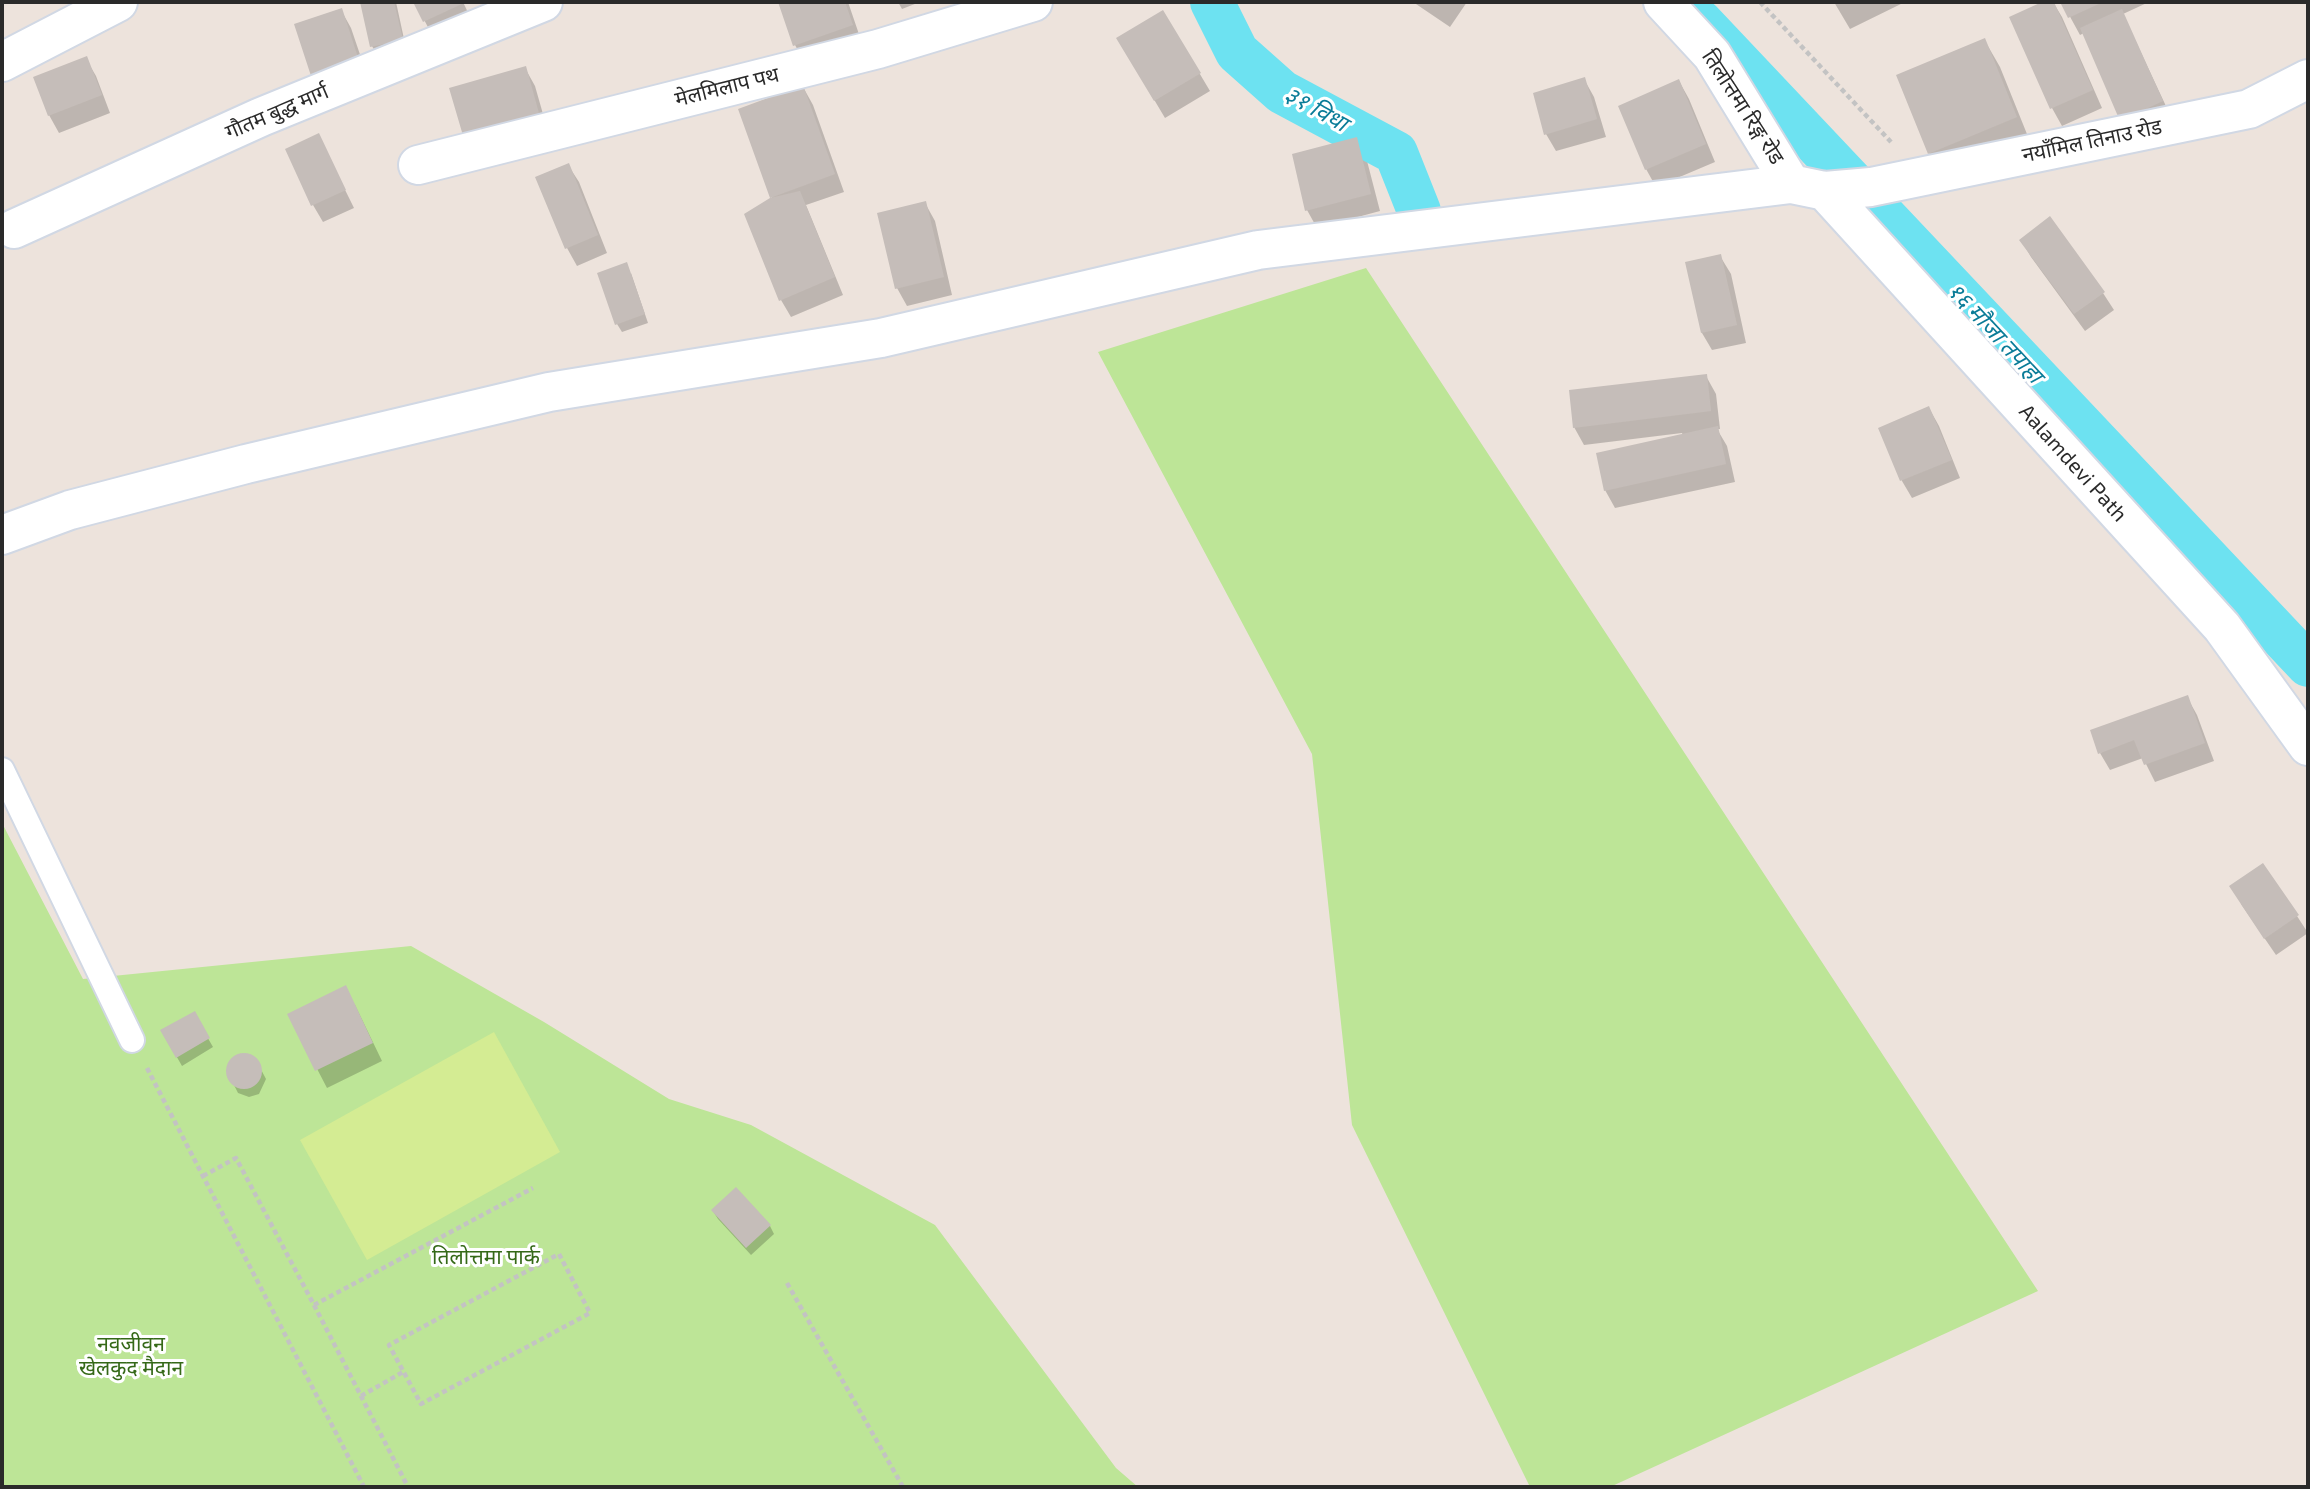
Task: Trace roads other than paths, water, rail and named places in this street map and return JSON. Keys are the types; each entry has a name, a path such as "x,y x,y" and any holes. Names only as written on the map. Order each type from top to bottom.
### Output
{"street":[{"path":"2,62 118,2"},
{"name":"गौतम बुद्ध मार्ग","path":"14,229 261,117 543,2"},
{"name":"मेलमिलाप पथ","path":"418,164 878,49 1033,2"},
{"name":"तिलोत्तमा रिङ्ग रोड","path":"1663,2 1712,55 1815,188"},
{"name":"नयाँमिल तिनाउ रोड","path":"2,535 70,510 246,464 549,392 881,338 1258,250 1815,188 1871,187 2249,109 2308,79"},
{"name":"Aalamdevi Path","path":"1815,188 2222,626 2308,746"}],"lane":[{"path":"2,771 132,1040"}],"waterway":[{"name":"३१ विधा","path":"1212,2 1237,52 1282,92 1396,153 1419,211"},
{"name":"१६ मौजा तपाहा","path":"1700,21 2308,665"}],"park label":[{"name":"तिलोत्तमा पार्क","path":"486,1257"},
{"name":"नवजीवन खेलकुद मैदान","path":"131,1356"}]}
